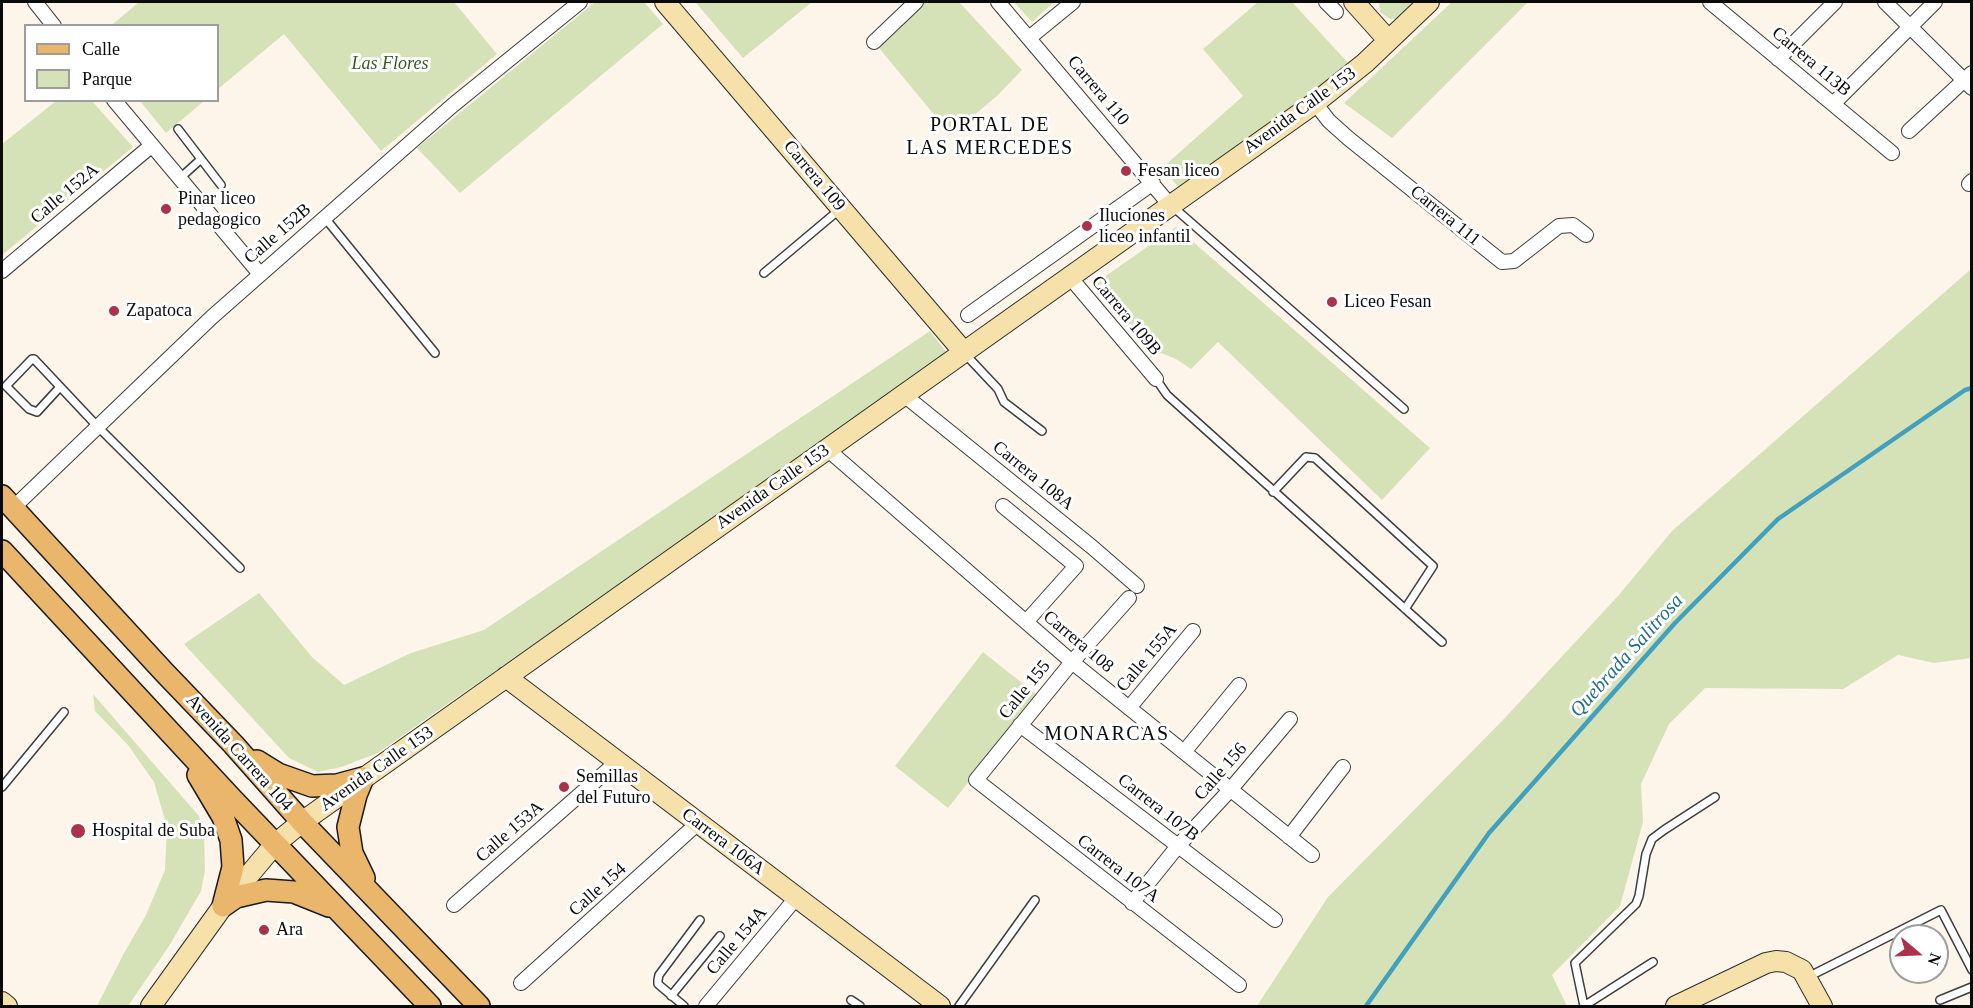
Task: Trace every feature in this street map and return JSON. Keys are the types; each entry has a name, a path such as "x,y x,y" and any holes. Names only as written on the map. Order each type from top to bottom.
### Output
{"main road":[{"name":"Avenida Carrera 104","path":"7,502 233,744 302,822 479,1006"},
{"name":"Avenida Carrera 104","path":"2,550 275,844 430,1006"},
{"path":"172,734 223,817 231,840 232,867 222,906"},
{"path":"233,744 278,774 301,784 322,787 363,778"},
{"path":"363,778 351,811 348,837 352,853 372,894"},
{"path":"222,906 236,897 266,890 294,892 338,910"}],"street":[{"path":"35,2 52,24"},
{"name":"Calle 152B","path":"7,502 98,427 212,317 453,105 580,2"},
{"name":"Carrera 109","path":"665,2 963,351"},
{"path":"874,42 916,2"},
{"name":"Carrera 110","path":"998,2 1170,205"},
{"path":"1029,38 1073,2"},
{"path":"1354,2 1388,40"},
{"name":"Avenida Calle 153","path":"151,1006 222,906 275,844 302,822 1315,103 1365,63 1429,2"},
{"name":"Carrera 113B","path":"1710,2 1891,152"},
{"path":"1779,59 1835,2"},
{"path":"1885,2 1969,80 1909,130"},
{"path":"1833,104 1935,2"},
{"path":"116,102 260,274"},
{"name":"Carrera 111","path":"1315,103 1329,121 1348,138 1502,262 1514,261 1559,226 1573,225 1586,235"},
{"name":"Calle 152A","path":"2,271 151,146"},
{"path":"968,315 1153,183"},
{"name":"Carrera 109B","path":"1069,276 1156,380"},
{"name":"Carrera 108A","path":"904,395 1137,586"},
{"name":"Carrera 108","path":"827,449 1072,662 1312,855"},
{"path":"1003,506 1076,566 1026,622"},
{"name":"Calle 155","path":"976,780 1072,662 1129,598"},
{"name":"Calle 155A","path":"1129,708 1193,631"},
{"name":"Carrera 106A","path":"506,677 939,1006"},
{"path":"1184,752 1239,685"},
{"name":"Calle 156","path":"1132,903 1178,846 1230,790 1290,719"},
{"name":"Carrera 107B","path":"1020,725 1275,920"},
{"name":"Calle 153A","path":"454,905 617,762"},
{"path":"1289,837 1343,767"},
{"name":"Carrera 107A","path":"976,780 1239,985"},
{"name":"Calle 154","path":"521,983 698,823"},
{"name":"Calle 154A","path":"706,1006 796,898"},
{"path":"1676,1006 1766,963 1786,962 1797,966 1808,977 1822,1006"},
{"path":"2,1002 7,1006"}],"lane":[{"path":"177,129 221,185"},
{"path":"179,178 200,160"},
{"path":"1170,205 1404,409"},
{"path":"764,273 841,208"},
{"path":"325,218 435,353"},
{"path":"963,351 998,389 1005,402 1042,431"},
{"path":"60,387 37,412 29,409 6,386 32,359 60,387 98,427 240,568"},
{"path":"1156,380 1167,395 1442,642"},
{"path":"1273,492 1306,457 1315,458 1433,566 1405,609"},
{"path":"2,786 64,712"},
{"path":"1653,962 1584,1006 1575,963 1636,903 1646,854 1652,840 1715,797"},
{"path":"959,1006 1035,900"},
{"path":"1808,977 1941,910 1971,970"},
{"path":"684,1006 658,984 659,975 700,920"},
{"path":"671,996 720,936"},
{"path":"1940,1000 1971,987"},
{"path":"851,1000 860,1006"}],"green space":[{"name":"Las Flores","path":"139,2 454,2 497,54 381,151 284,34 219,88 219,24 113,24"},
{"path":"595,2 644,2 663,24 460,193 417,148"},
{"path":"812,2 743,58 696,3"},
{"path":"916,2 959,2 1022,70 998,95 951,135 874,42"},
{"path":"1014,2 1054,2 1032,22"},
{"path":"1258,2 1292,2 1350,65 1180,189 1162,168 1243,96 1203,49"},
{"path":"1379,2 1417,2 1399,18 1390,19 1380,12"},
{"path":"1452,2 1528,2 1392,138 1344,103"},
{"path":"55,102 93,102 133,147 2,255 2,144"},
{"path":"141,102 203,102 166,133"},
{"path":"1176,227 1430,448 1382,500 1218,342 1191,369 1161,353 1151,358 1094,284"},
{"path":"1971,269 1971,658 1934,663 1898,655 1843,689 1705,688 1669,724 1641,784 1643,822 1620,906 1552,975 1567,1006 1257,1006 1328,897 1502,721 1618,596 1672,531"},
{"path":"930,331 950,357 378,753 341,767 318,772 289,758 184,644 259,593 312,657 344,685 411,653 484,630"},
{"path":"983,652 1037,695 948,808 895,766"},
{"path":"93,694 199,816 204,835 205,870 201,891 169,946 128,1006 97,1006 146,915 165,870 167,827 154,782 128,745 95,711"}],"waterway":[{"name":"Quebrada Salitrosa","path":"1366,1006 1489,833 1675,623 1778,519 1965,390 1972,388"}],"place":[{"name":"Fesan liceo","path":"1126,171"},
{"name":"Pinar liceo pedagogico","path":"166,209"},
{"name":"Iluciones liceo infantil","path":"1087,226"},
{"name":"Liceo Fesan","path":"1332,302"},
{"name":"Zapatoca","path":"114,311"},
{"name":"Semillas del Futuro","path":"564,787"},
{"name":"Hospital de Suba","path":"78,831"},
{"name":"Ara","path":"264,930"}],"district":[{"name":"PORTAL DE LAS MERCEDES","path":"990,138"},
{"name":"MONARCAS","path":"1107,735"}]}
